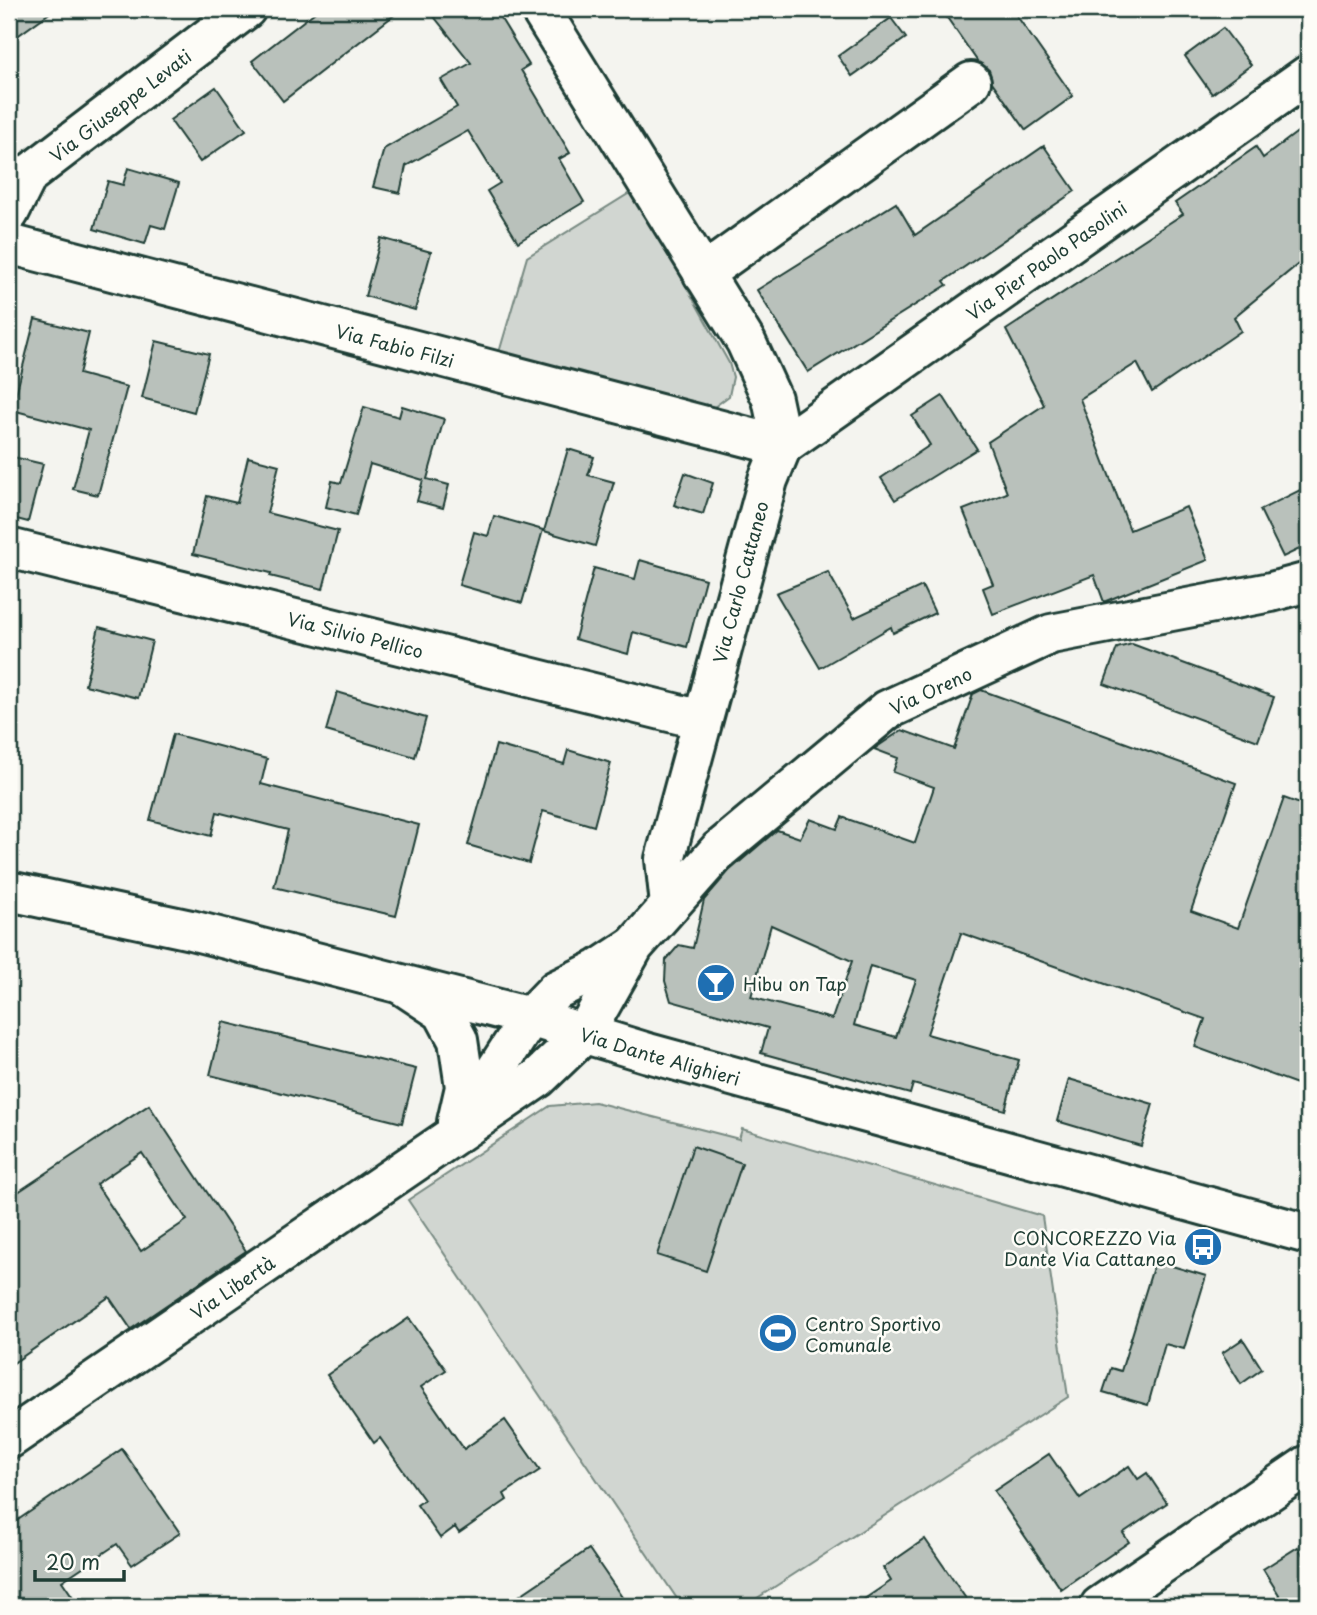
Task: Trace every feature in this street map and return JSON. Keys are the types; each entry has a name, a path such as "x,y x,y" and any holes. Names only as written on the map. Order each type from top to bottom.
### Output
{"street":[{"name":"Via Giuseppe Levati","path":"9,213 28,175 246,9"},
{"path":"540,9 746,342 772,399 782,446"},
{"name":"Via Pier Paolo Pasolini","path":"782,446 1308,75"},
{"path":"703,274 971,82"},
{"name":"Via Fabio Filzi","path":"9,244 782,446"},
{"name":"Via Carlo Cattaneo","path":"670,905 665,859 768,480 782,446"},
{"name":"Via Silvio Pellico","path":"9,548 702,720"},
{"name":"Via Oreno","path":"585,1033 634,946 719,850 887,710 1051,634 1272,592 1308,582"},
{"name":"Via Dante Alighieri","path":"9,891 191,930 530,1017 648,1053 1300,1235"},
{"name":"Via Oreno","path":"530,1017 556,990 599,969 634,946"},
{"path":"400,984 443,1012 458,1040 465,1087 454,1135"},
{"name":"Via Libertà","path":"454,1135 530,1017"},
{"name":"Via Libertà","path":"9,1439 538,1078 585,1033"},
{"path":"1100,1606 1308,1465"}],"shaded area":[{"path":"633,191 729,363 733,377 729,396 706,413 498,356 527,257"},
{"name":"Centro Sportivo Comunale","path":"595,1102 739,1139 742,1129 1042,1216 1068,1397 745,1606 682,1606 408,1200 550,1106"}],"building":[{"path":"9,9 55,9 9,42"},
{"path":"319,9 402,9 283,101 252,61"},
{"path":"428,9 495,9 529,65 521,70 570,153 559,159 584,202 518,242 487,191 500,183 468,131 406,166 400,193 373,187 384,149 457,107 441,80 471,63"},
{"path":"941,9 1012,9 1073,96 1026,130 992,82 989,70 978,62"},
{"path":"891,18 906,38 852,76 838,56"},
{"path":"1223,28 1251,65 1212,94 1185,56"},
{"path":"216,87 246,130 200,162 170,120"},
{"path":"1308,124 1308,256 1234,317 1241,331 1152,392 1137,363 1080,399 1130,530 1186,507 1208,560 1104,602 1094,575 993,614 983,588 993,584 963,510 1007,493 988,442 1044,405 1006,330 1183,214 1175,203 1256,147 1263,158"},
{"path":"1044,146 1075,191 944,281 947,285 808,372 757,290 896,203 915,235"},
{"path":"128,168 179,183 165,229 151,225 145,244 94,229 108,181 123,185"},
{"path":"381,238 431,252 415,310 365,296"},
{"path":"35,319 89,333 79,374 127,387 98,495 73,489 89,430 12,410"},
{"path":"156,341 209,354 194,412 142,398"},
{"path":"943,396 977,449 895,500 881,478 930,445 912,416"},
{"path":"402,406 444,419 427,479 449,485 443,508 417,501 423,480 370,464 356,515 326,507 332,481 341,483 364,407 399,417"},
{"path":"568,449 594,457 588,475 614,482 595,546 544,531"},
{"path":"9,456 43,464 28,522 9,517"},
{"path":"248,457 279,465 267,513 338,531 323,589 193,554 207,496 237,503"},
{"path":"685,473 713,483 703,514 674,505"},
{"path":"1308,486 1308,545 1283,557 1260,510"},
{"path":"494,516 543,530 522,603 459,585 474,532 488,536"},
{"path":"640,560 705,579 687,647 633,632 628,654 575,639 594,568 635,579"},
{"path":"828,572 854,618 922,586 935,613 893,633 891,627 820,668 776,593"},
{"path":"99,627 152,641 138,698 85,685"},
{"path":"1132,644 1274,697 1258,741 1104,684 1117,648"},
{"path":"981,690 1236,783 1191,911 1238,928 1284,798 1308,807 1308,1088 1195,1047 1205,1019 961,933 927,1034 1019,1060 1005,1110 913,1084 910,1094 761,1053 768,1028 671,1001 665,981 666,960 679,945 693,948 704,900 729,871 777,830 800,838 810,819 837,829 842,817 915,843 934,787 893,772 898,758 874,749 902,730 954,749 973,694","holes":["771,925 852,961 832,1019 751,997","870,966 916,980 896,1037 854,1025"]},
{"path":"337,692 426,718 415,757 326,731"},
{"path":"173,734 267,759 261,784 419,825 396,916 274,887 288,830 217,812 211,836 150,820"},
{"path":"496,745 564,764 568,750 611,763 594,826 543,811 529,863 468,845"},
{"path":"223,1022 416,1069 402,1123 210,1075"},
{"path":"1069,1079 1153,1104 1141,1146 1057,1121"},
{"path":"149,1105 246,1251 131,1329 109,1297 9,1366 9,1198","holes":["142,1153 187,1220 141,1251 96,1184"]},
{"path":"693,1146 742,1163 706,1271 657,1255"},
{"path":"1155,1261 1206,1276 1184,1349 1165,1344 1148,1405 1103,1392 1111,1368 1121,1371"},
{"path":"409,1318 446,1370 421,1387 464,1449 505,1420 540,1470 504,1494 507,1500 459,1533 455,1527 440,1538 417,1505 424,1500 380,1438 374,1443 327,1375"},
{"path":"1243,1339 1262,1369 1241,1384 1222,1353"},
{"path":"122,1449 180,1533 132,1565 117,1544 62,1581 79,1606 9,1606 9,1526"},
{"path":"1049,1454 1080,1499 1129,1466 1138,1479 1147,1473 1167,1503 1123,1533 1129,1542 1061,1589 994,1491"},
{"path":"925,1539 971,1606 854,1606 891,1581 883,1568"},
{"path":"1298,1547 1308,1564 1308,1606 1286,1606 1263,1569"},
{"path":"589,1549 628,1606 504,1606"}],"place":[{"name":"Hibu on Tap","path":"716,983"},
{"name":"CONCOREZZO Via Dante Via Cattaneo","path":"1203,1247"},
{"name":"Centro Sportivo Comunale","path":"778,1333"}]}
